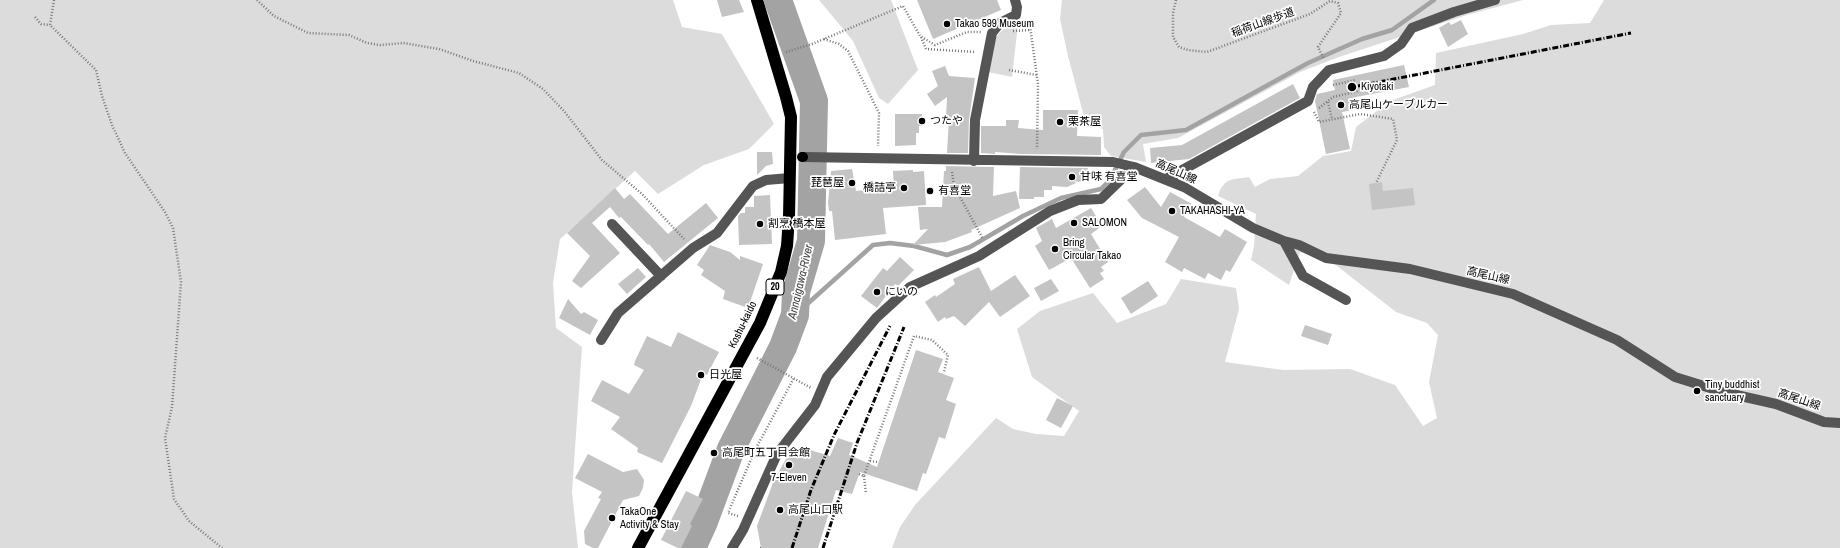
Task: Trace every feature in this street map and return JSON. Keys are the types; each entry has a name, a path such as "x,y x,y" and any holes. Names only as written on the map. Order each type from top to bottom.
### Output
{"highway":[{"name":"Koshu-kaido","path":"639,548 760,323 781,272 787,246 790,178 799,157 788,103 757,0"}],"street":[{"path":"974,161 975,120 992,33 1000,24 1016,15 1017,7 1014,0"},
{"path":"1166,179 1308,101 1313,87 1329,70 1384,56 1401,44 1412,28 1454,12 1495,0"},
{"path":"799,157 1037,162"},
{"name":"高尾山線","path":"1037,162 1113,162 1131,166 1166,179 1184,188 1253,228 1284,241 1298,245 1326,258 1410,269 1512,294 1617,340 1675,377 1723,392 1776,404 1824,422 1840,423"},
{"path":"732,548 748,519 777,454 815,405 827,377 876,318 910,287 978,256 1050,211 1078,200 1101,199 1131,166"},
{"path":"601,340 618,313 693,248 717,233 753,186 766,180 790,178"},
{"path":"612,224 661,276"},
{"path":"1284,241 1302,276 1346,300"}],"path":[{"path":"50,25 54,0"},
{"path":"257,0 274,16 308,33 349,35 367,43 380,45 403,43 439,48 473,61 519,73 543,89 564,111 602,160 642,194 693,248"},
{"name":"稲荷山線歩道","path":"1176,0 1173,13 1173,37 1179,46 1188,50 1207,52 1310,14 1330,1 1338,3 1341,13 1318,46 1322,54"},
{"path":"786,52 812,44 903,6 926,49 988,53"},
{"path":"1016,15 1030,26 1038,84 1037,162"},
{"path":"35,17 41,24 50,25 96,70 102,96 118,139 147,187 165,212 173,228 181,282 172,407 165,438 174,499 189,521 222,548"},
{"path":"1011,31 1030,30"},
{"path":"920,36 935,45 968,32 992,33"},
{"path":"823,39 839,44 848,52 879,113 878,159"},
{"path":"1009,70 1037,75"},
{"path":"1317,110 1333,97 1358,91"},
{"path":"1328,102 1332,120"},
{"path":"1319,122 1360,114 1393,119 1397,140 1376,183"},
{"path":"951,160 954,186 978,230"},
{"path":"866,494 864,476 914,336 932,340 948,355 944,372"},
{"path":"759,359 820,393"},
{"path":"748,519 728,513 755,450 794,378"},
{"path":"870,461 878,462"},
{"path":"859,474 864,476"}],"shaded area":[{"path":"0,0 673,0 682,27 722,34 774,124 749,149 704,165 658,194 635,171 560,239 553,283 556,328 582,347 572,492 578,548 0,548"},
{"path":"819,0 891,0 918,70 888,104 879,98 853,41"},
{"path":"1062,0 1523,0 1467,15 1339,57 1300,72 1178,138 1143,144 1146,162 1111,156 1104,147 1103,129 1086,124 1060,19"},
{"path":"1604,0 1840,0 1840,548 892,548 900,527 915,505 996,418 1013,429 1036,434 1064,436 1079,411 1032,377 1017,329 1040,311 1093,293 1117,323 1166,304 1181,279 1236,288 1239,309 1225,362 1283,370 1350,369 1395,385 1423,426 1437,418 1429,382 1438,335 1427,323 1396,312 1332,262 1300,252 1289,285 1251,260 1254,246 1256,214 1218,196 1220,190 1226,182 1233,179 1249,177 1255,187 1270,179 1298,176 1323,156 1351,151 1356,127 1390,101 1435,85 1436,53 1523,34 1551,25 1590,23"},
{"path":"1018,24 1012,77 988,72 994,41 1002,30"}],"building":[{"path":"717,0 739,0 744,12 722,17"},
{"name":"Takao 599 Museum","path":"917,0 997,0 1001,10 933,39"},
{"path":"1461,20 1468,34 1448,47 1439,28 1449,22 1451,25"},
{"path":"1404,65 1409,87 1356,97 1359,109 1342,112 1350,149 1326,154 1315,101 1317,94 1335,90 1333,80"},
{"path":"945,66 949,76 975,78 969,120 968,153 947,153 949,118 946,118 947,97 935,106 927,94 938,86 932,71"},
{"path":"1293,84 1300,98 1189,159 1151,163 1150,148 1182,145"},
{"path":"1043,110 1078,110 1077,136 1101,137 1101,155 1021,154 995,152 995,154 981,153 981,126 1006,126 1006,120 1019,120 1018,128 1043,130"},
{"path":"895,114 922,114 923,126 919,126 919,133 916,133 916,145 895,146"},
{"path":"757,152 772,152 773,164 766,166 757,175"},
{"path":"946,166 994,167 993,196 1016,191 1020,208 971,230 972,232 945,242 913,245 928,229 920,230 918,207 942,207 944,171 946,171"},
{"path":"1020,167 1088,168 1088,178 1079,182 1074,181 1076,183 1067,187 1052,186 1052,190 1044,190 1044,197 1019,199"},
{"path":"852,169 856,191 894,187 893,171 924,171 926,205 883,208 886,234 835,240 832,211 829,211 828,203 831,171"},
{"path":"1382,182 1383,191 1413,188 1415,205 1372,210 1369,184"},
{"path":"1145,187 1161,207 1170,192 1192,204 1184,217 1220,237 1225,229 1247,242 1230,272 1226,270 1221,280 1208,273 1205,279 1184,268 1182,272 1165,262 1179,237 1142,218 1127,200"},
{"path":"615,188 624,199 630,194 668,234 706,203 718,218 664,262 649,244 648,245 621,217 619,218 610,207 592,223 620,253 581,288 572,281 590,256 567,233"},
{"path":"770,195 772,244 739,245 738,216 741,213 745,213 745,207 754,207 754,196"},
{"path":"1091,208 1102,226 1091,234 1108,262 1101,267 1104,271 1100,273 1104,279 1090,288 1071,258 1049,270 1035,246 1042,241 1036,228 1052,219 1056,228"},
{"path":"710,245 730,252 740,260 740,256 763,264 748,308 723,299 725,291 701,275 704,270 697,265"},
{"path":"900,257 914,270 898,286 895,284 877,308 861,296 883,268 887,271"},
{"path":"979,267 991,291 1015,275 1030,296 1000,317 989,302 965,326 954,316 946,319 945,317 938,322 925,302 935,295 936,297 955,284 953,279"},
{"path":"638,268 646,277 627,294 618,284"},
{"path":"1051,279 1059,291 1041,301 1034,288"},
{"path":"1148,281 1158,296 1131,314 1121,298"},
{"path":"568,299 581,314 584,312 598,320 590,335 559,318"},
{"path":"1305,325 1332,334 1328,345 1301,336"},
{"path":"678,332 719,352 707,375 703,374 691,406 662,463 637,452 638,448 611,429 620,417 591,401 602,380 629,394 644,370 634,365 647,336 671,347"},
{"path":"916,350 943,359 938,372 954,378 946,400 956,404 945,439 939,437 926,474 923,473 917,491 860,472 852,494 836,490 818,548 761,548 757,526 774,480 791,450 798,452 800,447 830,456 838,438 853,443 849,455 877,467"},
{"path":"1057,398 1073,406 1061,428 1046,420"},
{"path":"588,454 623,472 637,469 644,480 643,488 639,496 623,500 598,548 593,548 585,544 584,531 601,499 598,498 602,492 575,478"},
{"path":"686,491 703,499 690,524 692,526 681,548 678,548 661,540"}],"waterway":[{"name":"Annaigawa-River","path":"692,548 703,524 731,449 783,347 795,315 796,292 811,241 814,101 778,0"},
{"path":"795,315 873,245 890,243 914,246 947,255 970,247 1023,216 1061,198 1101,189 1110,180 1124,152 1141,135 1186,130 1308,63 1362,39 1392,30 1434,0"}],"railway":[{"path":"1358,86 1631,33"},
{"path":"792,548 811,490 834,435 890,326"},
{"path":"823,548 857,443 904,327"}],"place":[{"name":"Takao 599 Museum","path":"947,24"},
{"name":"Kiyotaki","path":"1352,87"},
{"name":"高尾山ケーブルカー","path":"1341,105"},
{"name":"つたや","path":"922,121"},
{"name":"栗茶屋","path":"1060,122"},
{"name":"甘味 有喜堂","path":"1072,177"},
{"name":"琵琶屋","path":"852,183"},
{"name":"橋詰亭","path":"904,188"},
{"name":"有喜堂","path":"930,191"},
{"name":"TAKAHASHI-YA","path":"1172,211"},
{"name":"SALOMON","path":"1074,223"},
{"name":"割烹 橋本屋","path":"760,224"},
{"name":"Bring Circular Takao","path":"1055,249"},
{"name":"にいの","path":"877,292"},
{"name":"日光屋","path":"701,375"},
{"name":"Tiny buddhist sanctuary","path":"1697,391"},
{"name":"高尾町五丁目会館","path":"714,453"},
{"name":"7-Eleven","path":"789,465"},
{"name":"高尾山口駅","path":"780,510"},
{"name":"TakaOne Activity & Stay","path":"612,518"}]}
